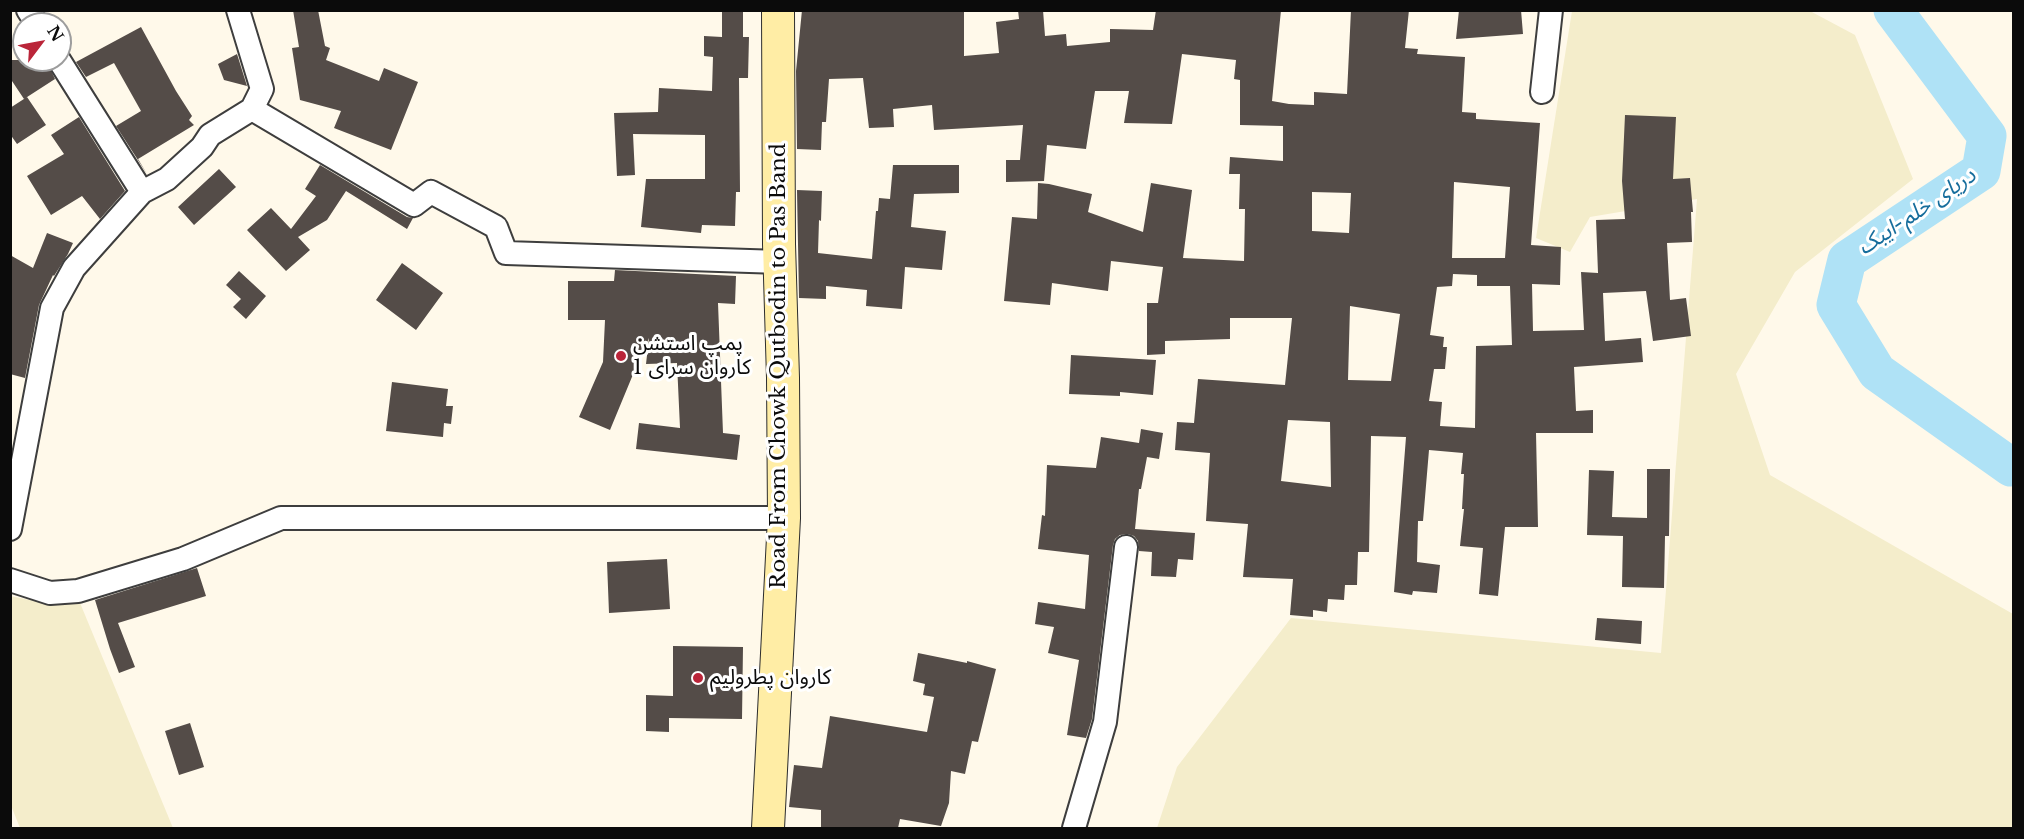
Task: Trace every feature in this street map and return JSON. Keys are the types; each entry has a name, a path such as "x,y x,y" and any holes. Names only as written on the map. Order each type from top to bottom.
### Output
{"main road":[{"name":"Road From Chowk Qutbodin to Pas Band","path":"768,828 784,519 778,10"}],"street":[{"path":"10,529 52,308 74,268 142,192 167,179 202,147 210,135 252,109 262,89 238,10"},
{"path":"1542,92 1551,10"},
{"path":"67,72 142,192"},
{"path":"252,109 414,205 431,192 496,227 506,253 780,262"},
{"path":"10,580 50,593 78,591 183,559 281,518 784,519"},
{"path":"1074,828 1105,722 1126,547"}],"shaded area":[{"path":"1572,11 1810,11 1855,35 1913,179 1795,272 1736,374 1770,475 2013,614 2013,828 1157,828 1177,767 1291,618 1661,653 1697,199 1590,217 1570,252 1536,238"},
{"path":"10,596 35,601 78,598 173,828 20,828 10,803"}],"building":[{"path":"293,10 318,10 325,46 330,48 326,60 379,81 384,68 418,82 391,150 334,128 341,111 300,100 292,48 299,47"},
{"path":"722,10 743,10 743,37 749,37 748,78 739,78 740,192 736,192 735,226 702,225 701,233 641,227 646,179 705,179 705,135 633,134 635,175 617,176 614,113 658,112 659,88 712,91 713,57 704,56 704,36 722,37"},
{"path":"802,10 877,10 877,12 964,10 964,56 999,53 996,22 1019,19 1018,10 1043,10 1045,36 1066,34 1067,46 1110,42 1110,29 1153,30 1156,10 1281,10 1272,101 1314,105 1314,92 1347,94 1351,10 1409,10 1405,48 1418,49 1417,54 1465,57 1462,112 1476,113 1476,119 1540,123 1531,245 1561,247 1560,285 1532,284 1533,331 1584,330 1581,272 1598,273 1596,220 1625,219 1622,181 1625,115 1676,117 1673,179 1690,178 1693,212 1691,212 1692,242 1667,243 1670,300 1686,298 1691,336 1653,341 1646,291 1603,293 1605,341 1641,338 1643,362 1574,367 1576,411 1593,410 1593,433 1536,433 1538,527 1505,527 1498,596 1479,594 1483,548 1460,546 1464,509 1462,509 1464,474 1461,474 1463,453 1429,450 1423,521 1418,521 1417,562 1440,565 1437,593 1413,591 1412,595 1394,592 1406,437 1371,436 1369,552 1358,552 1357,585 1345,585 1344,600 1328,599 1327,612 1313,610 1313,617 1290,615 1293,579 1243,577 1248,524 1206,521 1210,453 1175,450 1177,422 1194,423 1198,379 1285,385 1292,318 1230,318 1230,339 1165,341 1165,354 1147,355 1147,303 1158,303 1163,267 1111,261 1108,291 1052,283 1050,305 1004,301 1012,217 1037,219 1038,183 1092,194 1088,212 1143,232 1151,183 1192,190 1183,258 1244,261 1245,209 1239,209 1240,174 1229,174 1230,157 1283,161 1283,126 1240,125 1240,80 1234,79 1236,60 1182,54 1172,124 1124,123 1129,91 1095,91 1086,149 1047,145 1044,181 1006,182 1006,160 1020,160 1023,125 934,130 932,105 893,109 894,127 869,128 863,78 829,79 826,122 822,122 821,150 797,149 796,71","holes":["1454,182 1510,187 1505,258 1452,258","1312,192 1351,193 1349,233 1312,231","1453,274 1477,275 1477,286 1510,286 1512,345 1476,346 1475,428 1440,426 1442,402 1429,401 1434,369 1445,369 1447,347 1443,347 1444,337 1430,335 1437,287 1452,286","1350,306 1400,314 1391,381 1348,380","1288,420 1330,422 1331,487 1281,481"]},
{"path":"1459,10 1521,10 1523,34 1456,39"},
{"path":"141,27 192,116 189,120 194,125 138,159 147,174 116,126 141,111 114,63 86,77 76,62"},
{"path":"237,54 247,86 224,80 218,64"},
{"path":"10,60 12,60 12,72 52,72 55,79 24,99 10,78"},
{"path":"27,97 46,125 17,144 10,134 10,108"},
{"path":"79,117 125,191 100,219 82,196 51,215 27,176 64,154 51,135"},
{"path":"320,165 407,217 413,218 407,229 346,191 327,220 298,237 310,250 286,271 247,230 271,208 291,229 316,196 305,189"},
{"path":"893,165 959,165 959,193 914,194 911,227 946,231 942,270 905,267 902,309 866,306 867,290 826,286 826,299 799,298 797,190 822,191 818,253 872,259 876,211 878,211 879,198 890,199"},
{"path":"219,169 236,187 194,225 178,207"},
{"path":"47,233 73,243 53,275 39,305 25,378 10,374 10,255 33,268"},
{"path":"402,263 443,293 416,330 376,300"},
{"path":"615,270 736,276 735,304 718,303 723,433 740,435 737,460 636,449 639,423 680,428 677,363 646,364 649,338 638,364 635,364 634,372 610,430 579,417 603,362 605,320 568,320 568,281 614,281"},
{"path":"239,271 266,296 246,319 233,307 241,299 226,285"},
{"path":"1071,355 1156,360 1153,395 1120,392 1120,396 1069,394"},
{"path":"392,382 448,389 446,406 453,406 451,424 444,423 443,437 386,431"},
{"path":"1141,429 1163,433 1159,459 1147,457 1141,489 1139,489 1135,529 1195,533 1193,560 1178,559 1176,577 1151,576 1152,552 1139,551 1138,541 1134,536 1120,535 1115,539 1092,719 1086,738 1067,735 1079,660 1048,653 1054,627 1035,624 1038,602 1085,609 1089,555 1038,549 1042,515 1045,516 1047,465 1096,468 1101,437 1139,443"},
{"path":"1647,469 1670,469 1669,536 1665,536 1664,588 1622,587 1623,536 1587,535 1589,470 1614,471 1612,517 1647,518"},
{"path":"667,559 670,609 609,613 607,562"},
{"path":"197,568 206,596 118,623 135,667 119,673 95,600"},
{"path":"1597,618 1642,621 1641,644 1595,640"},
{"path":"673,646 743,647 742,719 669,718 669,732 646,731 646,695 673,696"},
{"path":"918,653 967,663 967,661 996,669 978,742 972,741 965,774 951,771 949,803 941,826 900,819 898,828 821,828 821,810 789,807 794,765 822,768 830,716 927,732 934,697 923,695 925,684 913,681"},
{"path":"190,723 204,767 179,775 165,731"}],"waterway":[{"name":"دریای خلم-ایبک","path":"1893,10 1987,136 1981,171 1847,260 1836,305 1877,372 2011,467 2014,466"}],"place":[{"name":"پمپ استشن کاروان سرای 1","path":"621,356"},
{"name":"کاروان پطرولیم","path":"698,678"}]}
